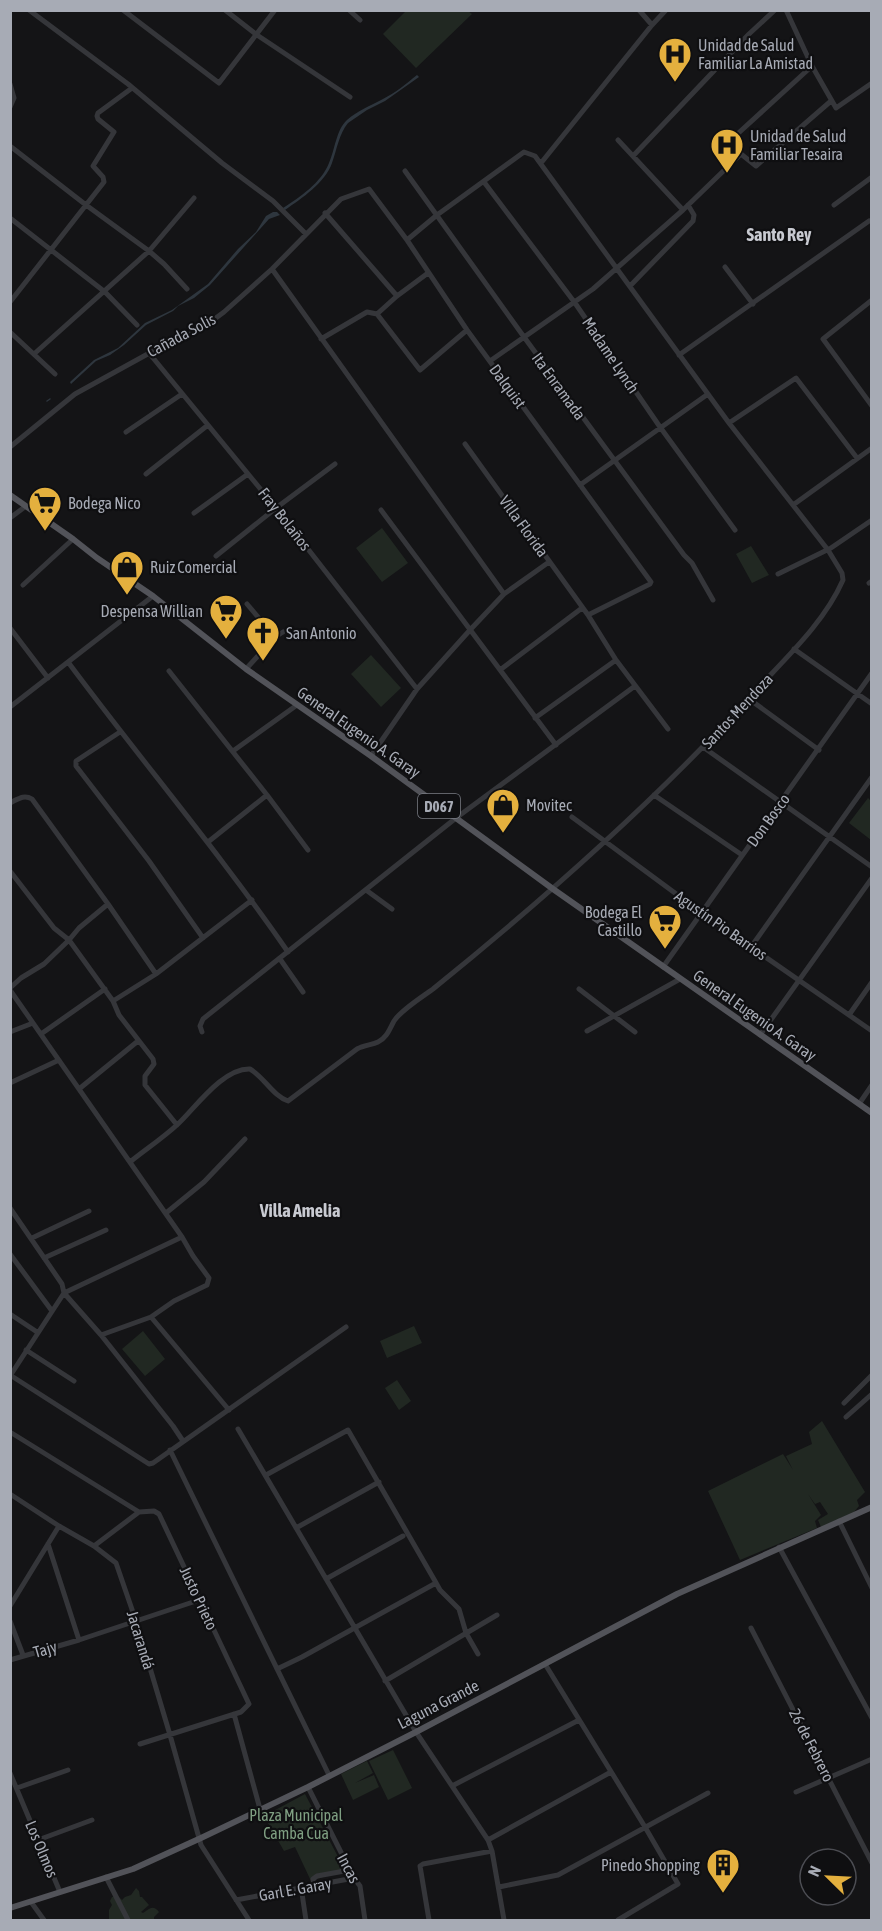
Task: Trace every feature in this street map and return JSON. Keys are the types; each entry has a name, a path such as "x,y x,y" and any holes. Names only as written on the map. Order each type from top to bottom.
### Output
{"main road":[{"name":"General Eugenio A. Garay","path":"10,495 153,596 246,669 663,968 872,1113"},
{"name":"Laguna Grande","path":"10,1908 133,1869 201,1838 416,1732 677,1594 779,1547 872,1508"}],"street":[{"path":"29,10 117,75 222,163 273,201 306,234"},
{"path":"123,10 219,83 275,10"},
{"path":"225,10 257,35 350,98"},
{"path":"349,10 360,20"},
{"path":"639,10 652,25"},
{"path":"541,163 666,10"},
{"path":"633,156 749,34 776,10"},
{"path":"786,10 812,66 836,108 872,83"},
{"path":"812,66 732,138 732,141 741,154 756,166 831,101"},
{"path":"10,84 14,98 10,107"},
{"path":"10,302 104,182 104,177 93,166 114,132 97,116 132,88"},
{"path":"618,140 683,210"},
{"path":"10,146 149,251 187,289"},
{"path":"407,240 437,215 524,152 535,156 729,423 827,550"},
{"path":"490,361 575,303 618,269 741,154"},
{"name":"Ita Enramada","path":"405,171 614,460 684,555 692,562 713,600"},
{"path":"834,205 872,177"},
{"name":"Madame Lynch","path":"484,182 575,303 660,427 735,530"},
{"name":"Cañada Solis","path":"10,447 75,394 175,339 201,329 239,300 341,199 369,189"},
{"name":"Dalquist","path":"369,189 407,240 467,330 651,582 588,615"},
{"path":"34,354 149,251 194,198"},
{"path":"630,286 693,221 694,215 688,205"},
{"path":"326,213 397,296"},
{"path":"10,218 105,292 137,325"},
{"path":"679,355 869,221"},
{"path":"725,267 753,304"},
{"path":"272,269 504,594"},
{"path":"377,314 428,273"},
{"path":"870,303 823,339 872,406"},
{"path":"321,339 367,312 377,314 420,370 467,330"},
{"path":"10,332 55,374"},
{"name":"Fray Bolaños","path":"149,353 276,508 417,688"},
{"path":"729,423 794,378 857,458"},
{"path":"126,432 182,394"},
{"path":"580,485 708,394"},
{"path":"146,474 208,425"},
{"name":"Villa Florida","path":"465,444 588,615 616,660 668,729"},
{"path":"793,505 872,448"},
{"path":"216,556 335,464"},
{"path":"194,513 248,474"},
{"path":"10,518 26,506"},
{"path":"381,510 556,745"},
{"path":"778,574 827,550 872,520"},
{"path":"23,585 73,539"},
{"name":"Santos Mendoza","path":"177,1125 220,1083 235,1072 244,1069 250,1069 264,1079 286,1101 291,1100 357,1049 379,1042 397,1018 553,889 703,747 822,616 843,580 842,573 827,550"},
{"path":"370,756 417,688 470,630 504,594 549,561"},
{"path":"10,707 153,596"},
{"path":"247,604 275,637"},
{"path":"500,670 582,608"},
{"path":"10,628 48,678"},
{"path":"246,669 275,637 283,632"},
{"path":"794,649 872,704"},
{"path":"535,718 616,660"},
{"path":"68,662 120,732 208,842 288,952"},
{"path":"169,671 308,850"},
{"name":"Don Bosco","path":"663,968 872,673"},
{"path":"202,1032 200,1026 203,1019 456,818 635,686"},
{"path":"749,699 819,750"},
{"path":"232,751 297,705"},
{"path":"120,732 76,762 76,766 149,861 203,938"},
{"path":"703,747 872,867"},
{"path":"751,947 872,777"},
{"path":"208,842 267,795"},
{"path":"654,795 742,855"},
{"path":"10,803 20,797 27,796 32,799 156,974"},
{"name":"Agustín Pio Barrios","path":"572,817 702,913 872,1031"},
{"path":"10,872 54,928 69,940 105,989 119,1015 155,1061 145,1076 145,1085 177,1125 130,1162"},
{"path":"760,1035 872,878"},
{"path":"366,890 392,909"},
{"path":"113,1001 156,974 252,900"},
{"path":"101,1335 151,1317 174,1301 207,1285 208,1282 208,1278 166,1213 10,989 21,978 44,964 79,928 108,904"},
{"path":"280,959 303,992"},
{"path":"587,1031 680,979"},
{"path":"849,1015 872,982"},
{"path":"41,1034 105,989"},
{"path":"579,989 635,1032"},
{"path":"10,1032 33,1023"},
{"path":"79,1089 138,1041"},
{"path":"10,1083 59,1060"},
{"path":"859,1104 872,1085"},
{"path":"166,1213 204,1182 245,1138"},
{"path":"10,1208 62,1284 64,1293 101,1335 183,1441"},
{"path":"32,1238 89,1211"},
{"path":"44,1258 106,1230"},
{"path":"182,1237 64,1293 11,1375 145,1462 153,1464 346,1327"},
{"path":"10,1254 52,1311"},
{"path":"10,1314 37,1332"},
{"path":"151,1317 229,1410"},
{"path":"26,1350 74,1381"},
{"path":"844,1403 872,1375"},
{"path":"846,1417 872,1394"},
{"path":"238,1429 416,1732 488,1840 504,1920"},
{"path":"266,1475 348,1430 440,1590 459,1609 466,1633 478,1654"},
{"path":"10,1431 139,1512 94,1546"},
{"path":"170,1450 329,1775"},
{"path":"296,1528 379,1482"},
{"name":"Jacarandá","path":"10,1494 94,1546 116,1563 136,1621 201,1838 201,1845 249,1920"},
{"name":"Justo Prieto","path":"139,1512 154,1511 159,1514 248,1701 247,1707 234,1714"},
{"path":"839,1521 872,1588"},
{"path":"10,1606 59,1526"},
{"path":"326,1579 403,1536"},
{"path":"48,1544 79,1640"},
{"path":"779,1547 872,1718"},
{"path":"277,1669 436,1583"},
{"name":"Tajy","path":"10,1660 79,1640 199,1600"},
{"path":"385,1681 497,1615"},
{"path":"10,1621 23,1655"},
{"name":"26 de Febrero","path":"751,1628 872,1863"},
{"path":"545,1664 678,1884 618,1920"},
{"path":"140,1744 234,1714 260,1809"},
{"path":"452,1786 579,1720"},
{"path":"796,1792 872,1759"},
{"path":"16,1788 68,1770"},
{"path":"488,1840 611,1772"},
{"name":"Los Olmos","path":"10,1773 60,1892"},
{"name":"Incas","path":"308,1787 360,1886 365,1920"},
{"path":"499,1887 558,1875 708,1793"},
{"path":"38,1840 92,1820"},
{"path":"429,1920 419,1870 423,1864 492,1851"},
{"path":"314,1885 313,1879 317,1876 350,1870"},
{"path":"106,1877 128,1920"},
{"name":"Garl E. Garay","path":"236,1900 354,1878"},
{"path":"301,1887 306,1920"},
{"path":"31,1902 44,1920"}],"green space":[{"path":"407,10 468,11 472,14 416,68 383,34"},
{"path":"382,528 408,563 382,582 356,548"},
{"path":"751,546 769,575 752,583 736,554"},
{"path":"371,655 401,688 381,707 351,674"},
{"path":"868,798 871,801 871,840 849,823"},
{"path":"414,1326 422,1343 387,1358 380,1341"},
{"path":"143,1331 165,1359 145,1376 122,1349"},
{"path":"397,1380 411,1401 399,1410 385,1388"},
{"path":"822,1421 865,1492 857,1500 859,1506 854,1512 821,1527 818,1520 828,1514 820,1502 815,1504 808,1494 821,1515 815,1521 817,1528 740,1560 708,1491 783,1454 793,1470 786,1456 812,1444 809,1432"},
{"path":"393,1750 412,1788 388,1800 369,1761"},
{"path":"367,1761 373,1773 355,1783 374,1775 379,1787 353,1800 341,1774"},
{"name":"Plaza Municipal Camba Cua","path":"305,1794 345,1870 311,1881 295,1847 284,1851 264,1816"},
{"path":"136,1888 140,1897 149,1905 141,1912 153,1908 159,1912 154,1920 109,1920 112,1897 117,1895 122,1900 131,1895"}],"shaded area":[{"path":"417,75 419,77 385,101 348,123 324,177 312,190 285,210 283,208 321,177 329,163 343,124 359,111 392,94"},
{"path":"273,212 280,215 269,219 210,285 194,298 146,325 124,345 96,361 71,384 70,382 94,360 118,348 145,323 172,310 208,284 256,232 266,216"}],"place":[{"name":"Unidad de Salud Familiar La Amistad","path":"675,83"},
{"name":"Unidad de Salud Familiar Tesaira","path":"727,174"},
{"name":"Bodega Nico","path":"45,532"},
{"name":"Ruiz Comercial","path":"127,596"},
{"name":"Despensa Willian","path":"226,640"},
{"name":"San Antonio","path":"263,662"},
{"name":"Movitec","path":"503,834"},
{"name":"Bodega El Castillo","path":"665,950"},
{"name":"Pinedo Shopping","path":"723,1894"}],"district":[{"name":"Santo Rey","path":"779,234"},
{"name":"Villa Amelia","path":"300,1210"}]}
